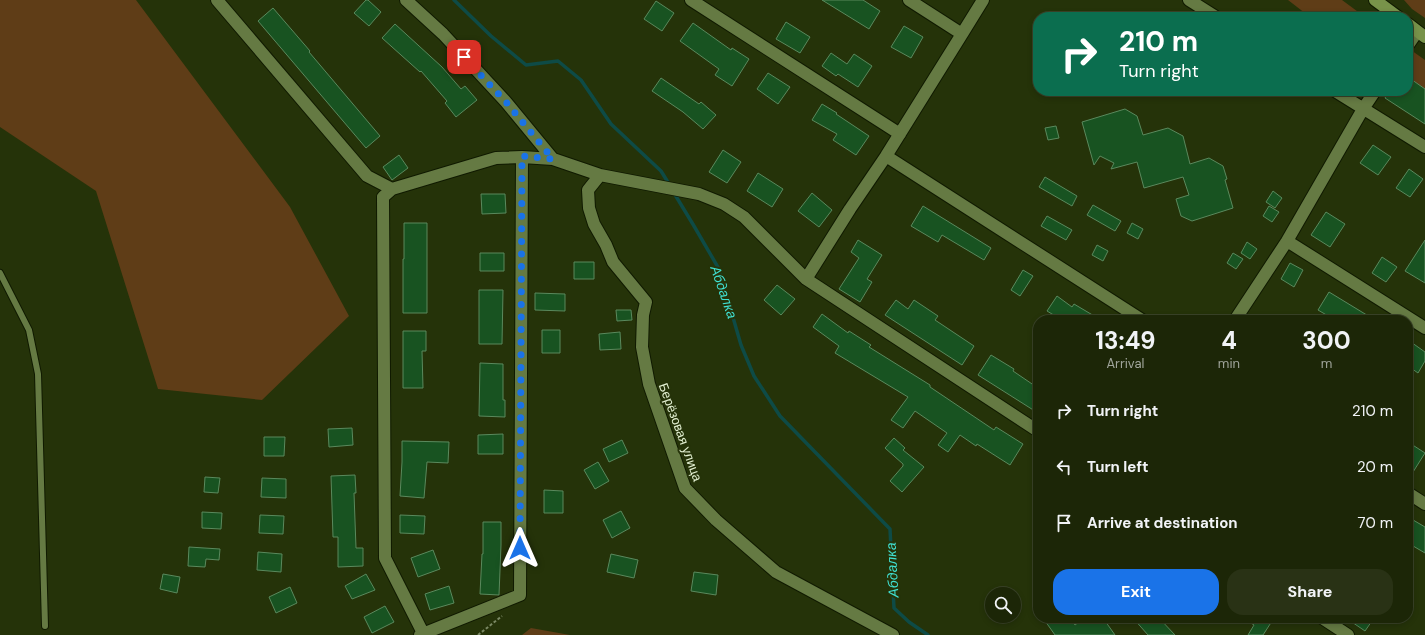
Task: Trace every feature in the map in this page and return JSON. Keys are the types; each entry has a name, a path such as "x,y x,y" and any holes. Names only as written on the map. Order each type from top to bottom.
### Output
{"main road":[{"path":"1375,0 1391,12"}],"street":[{"path":"217,0 367,176 392,189"},
{"path":"406,0 443,34 506,102 553,159"},
{"path":"691,0 900,134"},
{"path":"909,0 962,34"},
{"path":"806,279 850,208 900,134 983,0"},
{"path":"1189,0 1208,12"},
{"path":"1343,96 1425,147"},
{"path":"1238,315 1287,241 1363,108 1371,96"},
{"path":"522,156 520,595 421,634 385,558 383,197 392,189 496,158 522,156 553,159 600,175 699,194 724,204 744,217 806,279 1033,428"},
{"path":"886,156 1134,315"},
{"name":"Берёзовая улица","path":"600,175 588,190 589,208 594,224 606,244 613,262 646,302 643,315 642,346 649,384 685,488 716,520 776,572 893,635"},
{"path":"1287,241 1404,315"},
{"path":"1413,320 1425,328"},
{"path":"1413,496 1425,504"},
{"path":"1330,623 1348,635"}],"lane":[{"path":"0,273 29,330 38,374 45,626"}],"shaded area":[{"path":"0,0 136,0 290,207 349,316 262,400 158,389 96,191 0,127"},
{"path":"1288,0 1342,0 1358,12 1304,12"},
{"path":"1404,0 1425,0 1425,18 1412,9"},
{"path":"1413,52 1425,60 1425,102 1413,94"},
{"path":"531,628 570,635 522,635"}],"building":[{"path":"366,0 368,0 381,12 369,26 354,13"},
{"path":"822,0 863,0 880,11 869,29"},
{"path":"656,1 674,13 662,31 644,19"},
{"path":"273,8 380,136 366,148 258,21"},
{"path":"786,22 810,37 800,53 776,39"},
{"path":"693,23 731,50 732,48 749,59 732,86 715,75 719,69 680,41"},
{"path":"395,24 442,67 461,89 465,86 477,100 456,117 445,103 447,101 421,71 420,72 382,38"},
{"path":"904,26 923,37 911,58 891,47"},
{"path":"831,53 847,64 854,54 872,66 858,87 838,74 836,76 822,66"},
{"path":"768,73 790,87 778,104 757,89"},
{"path":"661,78 699,104 701,102 716,115 703,129 683,112 652,91"},
{"path":"1413,81 1425,89 1425,124 1385,98 1386,96 1413,96"},
{"path":"822,104 869,136 856,155 833,140 837,134 812,120"},
{"path":"1125,109 1137,116 1143,135 1168,128 1183,136 1190,164 1209,158 1223,166 1227,179 1225,180 1233,208 1192,221 1181,216 1176,199 1189,195 1183,177 1144,188 1137,162 1111,169 1114,163 1100,156 1094,165 1082,122"},
{"path":"1056,126 1059,138 1048,140 1045,128"},
{"path":"1373,145 1391,157 1378,175 1360,163"},
{"path":"723,150 741,162 727,183 709,172"},
{"path":"399,155 408,168 392,180 383,167"},
{"path":"1409,169 1423,179 1410,197 1396,188"},
{"path":"758,173 783,189 772,207 747,191"},
{"path":"1045,177 1077,196 1072,206 1039,187"},
{"path":"1273,191 1282,198 1275,208 1266,202"},
{"path":"812,193 832,210 819,227 798,211"},
{"path":"481,194 505,194 506,213 482,214"},
{"path":"1093,205 1121,221 1115,231 1087,215"},
{"path":"923,206 991,248 984,260 942,235 938,242 911,226"},
{"path":"1269,206 1279,212 1272,222 1263,216"},
{"path":"1326,212 1345,224 1330,247 1311,235"},
{"path":"1047,216 1072,230 1066,240 1041,226"},
{"path":"404,223 427,223 427,313 403,313"},
{"path":"1132,223 1143,229 1138,239 1127,233"},
{"path":"858,240 882,255 867,279 872,282 860,302 839,289 859,258 851,252"},
{"path":"1425,240 1425,283 1405,271"},
{"path":"1247,242 1257,249 1250,259 1241,253"},
{"path":"1097,245 1108,251 1103,261 1092,255"},
{"path":"480,253 504,253 504,271 480,271"},
{"path":"1233,253 1243,259 1236,269 1227,263"},
{"path":"1382,257 1397,267 1386,282 1372,273"},
{"path":"574,262 594,262 594,279 574,279"},
{"path":"1290,263 1303,270 1294,287 1281,279"},
{"path":"1023,270 1033,276 1020,296 1011,290"},
{"path":"777,285 795,299 781,315 764,300"},
{"path":"479,290 503,290 502,344 479,344"},
{"path":"1329,292 1367,315 1326,315 1318,310"},
{"path":"535,293 565,294 565,311 535,310"},
{"path":"1057,296 1072,307 1074,304 1093,315 1054,315 1047,311"},
{"path":"896,300 908,309 914,300 938,316 935,320 974,346 962,365 885,315"},
{"path":"616,310 631,310 632,320 617,321"},
{"path":"822,314 848,333 849,331 871,345 869,347 930,385 930,387 994,430 996,427 1023,444 1010,465 977,444 976,446 960,435 948,452 938,445 947,433 915,411 903,428 891,420 908,397 835,353 839,346 813,327"},
{"path":"542,330 560,330 560,353 542,353"},
{"path":"403,331 426,331 426,351 422,351 423,388 403,388"},
{"path":"620,332 621,349 600,350 599,334"},
{"path":"1413,344 1425,352 1425,361 1418,373 1413,370"},
{"path":"991,355 1014,369 1013,371 1033,385 1033,410 978,375"},
{"path":"480,363 503,364 503,400 505,400 505,417 479,416"},
{"path":"352,428 353,445 329,447 328,429"},
{"path":"503,434 503,454 478,454 478,435"},
{"path":"264,437 285,437 284,456 264,456"},
{"path":"894,438 905,448 903,450 924,467 902,492 890,481 903,466 903,464 885,448"},
{"path":"622,440 628,453 609,462 603,449"},
{"path":"402,441 449,442 448,463 427,462 424,498 400,496"},
{"path":"1413,445 1425,453 1413,472"},
{"path":"598,462 609,481 595,489 584,470"},
{"path":"355,475 356,493 354,493 356,548 363,548 363,566 338,567 338,537 333,537 331,476"},
{"path":"205,477 220,478 218,493 204,492"},
{"path":"262,478 286,479 286,498 261,497"},
{"path":"544,490 563,491 563,513 544,513"},
{"path":"621,511 630,528 612,538 603,520"},
{"path":"202,512 222,513 221,529 202,528"},
{"path":"260,515 284,516 283,534 259,533"},
{"path":"400,515 425,516 424,534 400,533"},
{"path":"1413,520 1425,527 1425,553 1413,546"},
{"path":"483,522 501,522 499,595 480,594 483,554"},
{"path":"189,547 220,549 219,560 206,559 205,567 188,566"},
{"path":"433,550 440,569 418,577 411,558"},
{"path":"258,552 282,554 281,572 257,570"},
{"path":"611,554 638,560 634,578 607,572"},
{"path":"694,572 718,575 716,595 691,591"},
{"path":"163,574 180,577 177,593 160,589"},
{"path":"366,574 375,590 352,599 345,586"},
{"path":"449,586 454,603 430,610 425,594"},
{"path":"290,587 297,603 276,613 269,597"},
{"path":"385,606 394,622 372,633 364,617"},
{"path":"1047,623 1074,623 1075,625 1078,623 1107,623 1115,635 1055,635"},
{"path":"1137,623 1164,623 1175,635 1148,635"},
{"path":"1251,623 1271,623 1263,635 1248,635 1254,625"},
{"path":"1353,623 1371,623 1365,631"}],"waterway":[{"name":"Абдалка","path":"454,0 491,36 526,65 558,61 581,80 611,124 661,171 669,184"},
{"name":"Абдалка","path":"674,193 719,269 741,345 754,376 780,416 890,529 894,608 909,622 928,635"}],"route":[{"path":"464,57 506,102 553,159 522,156 520,548"}]}
